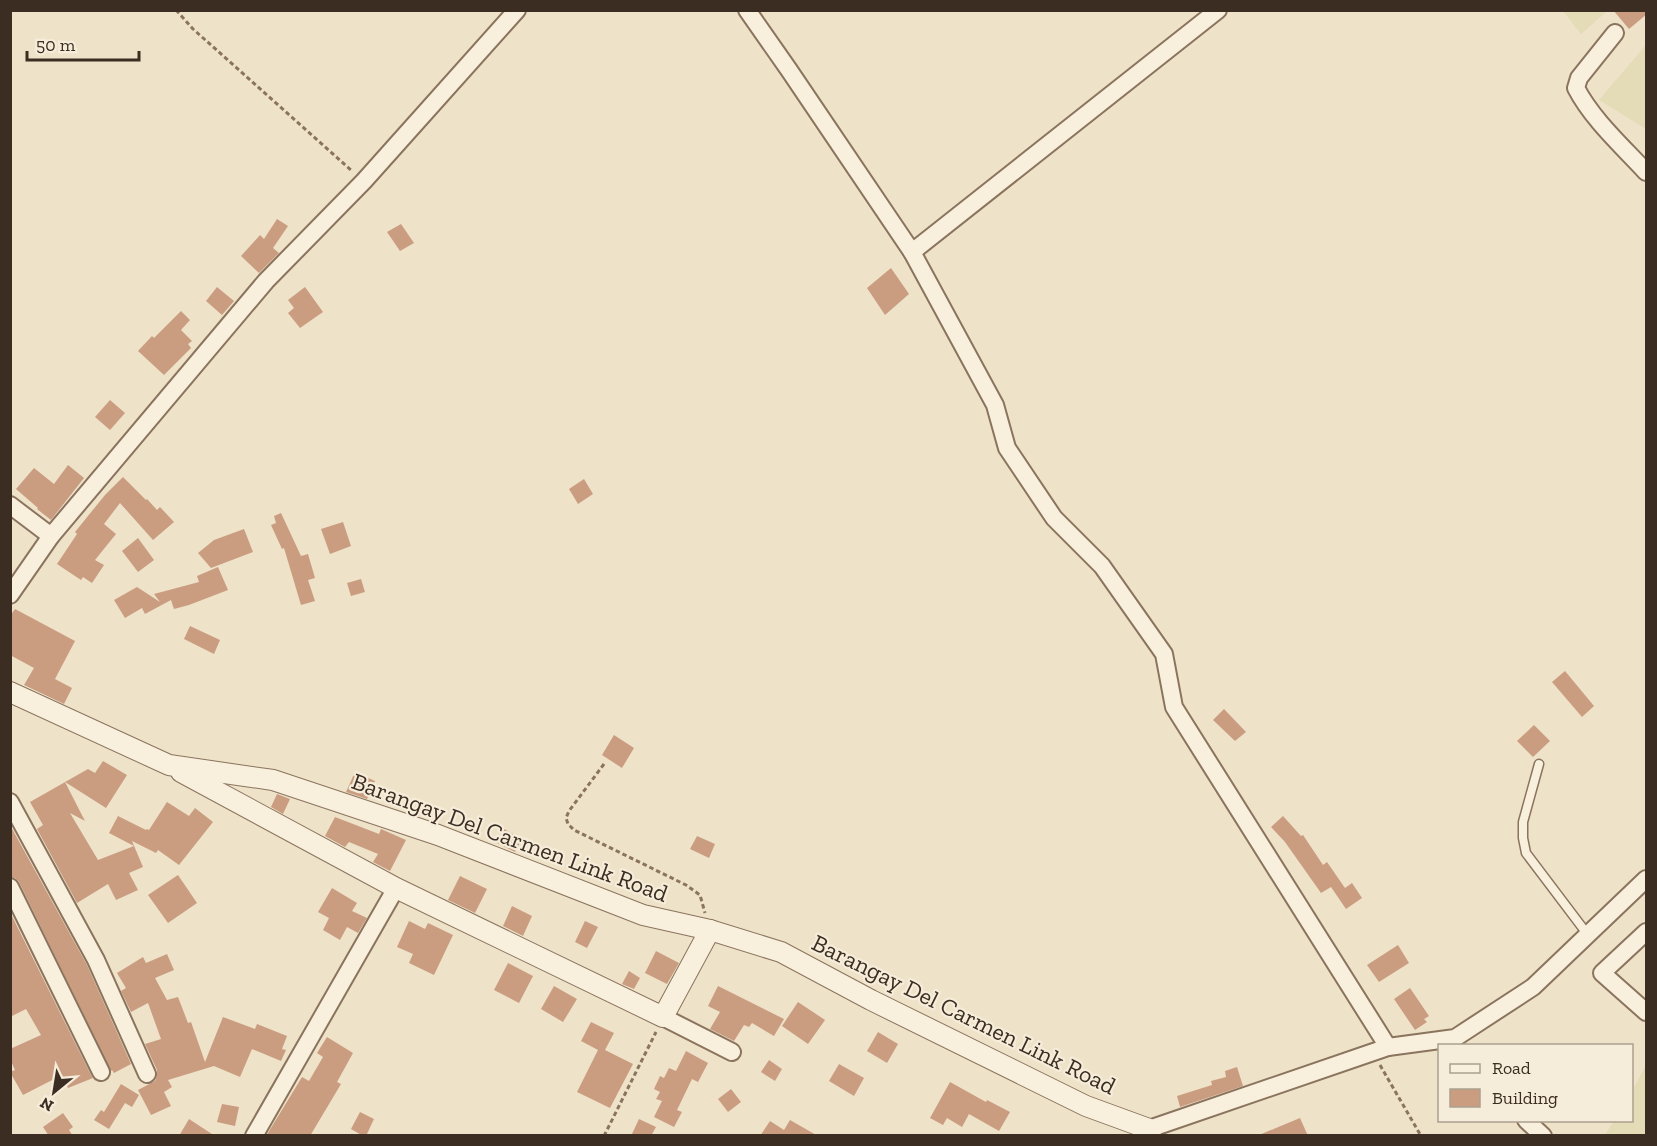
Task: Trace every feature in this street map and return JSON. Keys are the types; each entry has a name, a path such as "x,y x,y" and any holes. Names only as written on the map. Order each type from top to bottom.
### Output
{"street":[{"path":"10,596 51,536 266,281 364,181 517,10"},
{"path":"747,10 912,252 995,405 1007,448 1054,518 1102,566 1164,654 1174,707 1381,1050"},
{"path":"912,252 1218,10"},
{"path":"1615,33 1579,78 1576,88 1581,98 1607,130 1647,172"},
{"path":"10,505 51,536"},
{"name":"Barangay Del Carmen Link Road","path":"10,692 169,765 273,780 438,835 643,915 710,930 781,952 871,1000 1086,1106 1150,1132"},
{"path":"169,765 396,888 732,1052"},
{"path":"10,802 96,960 147,1074"},
{"path":"1439,1044 1458,1042 1533,987 1647,879"},
{"path":"10,887 101,1072"},
{"path":"254,1136 396,888"},
{"path":"663,1017 710,930"},
{"path":"1647,932 1602,974 1647,1012"},
{"path":"1150,1132 1381,1050 1438,1044"},
{"path":"1528,1122 1543,1136"}],"lane":[{"path":"1539,764 1523,822 1526,853 1588,934"}],"path":[{"path":"176,10 193,28 364,181"},
{"path":"604,765 569,811 566,818 568,824 574,830 686,885 700,895 710,930"},
{"path":"604,1136 663,1017"},
{"path":"1381,1050 1421,1136"}],"shaded area":[{"path":"1563,11 1607,11 1581,34"},
{"path":"1646,45 1646,129 1599,100"},
{"path":"1646,1065 1646,1135 1605,1135 1613,1122 1633,1122 1633,1089"}],"building":[{"path":"1613,10 1647,10 1647,14 1629,29"},
{"path":"277,219 288,226 273,248 279,253 259,273 241,256 260,235 264,239"},
{"path":"401,224 414,243 400,251 387,232"},
{"path":"891,268 909,294 885,315 867,288"},
{"path":"217,287 234,301 222,315 206,301"},
{"path":"305,287 323,312 300,328 288,313 294,308 288,300"},
{"path":"181,311 190,320 181,330 192,341 188,344 191,348 164,375 138,351"},
{"path":"110,400 125,413 110,430 95,417"},
{"path":"68,465 84,478 51,520 16,489 34,468 54,484"},
{"path":"123,477 157,510 160,507 174,522 153,540 120,503 104,524 116,534 95,560 104,565 92,583 83,577 81,580 57,564 77,534 75,532"},
{"path":"584,479 593,494 578,504 569,489"},
{"path":"281,513 301,556 308,554 315,578 308,580 315,601 301,605 284,548 282,549 271,525 276,523 274,516"},
{"path":"343,522 351,546 330,554 321,529"},
{"path":"244,529 253,552 211,568 198,553 214,540"},
{"path":"138,538 154,560 138,572 122,551"},
{"path":"218,567 228,590 189,605 174,609 171,600 145,614 142,608 125,618 114,600 137,587 160,602 154,594 199,582 197,576"},
{"path":"361,579 365,592 351,596 347,583"},
{"path":"15,609 75,641 55,679 72,688 64,704 24,685 34,668 10,655 10,616"},
{"path":"190,626 220,640 214,654 184,639"},
{"path":"1565,671 1594,706 1582,717 1552,682"},
{"path":"1224,709 1246,732 1235,741 1213,720"},
{"path":"1534,725 1550,741 1533,757 1517,741"},
{"path":"614,735 634,748 622,768 602,755"},
{"path":"103,761 127,775 106,808 65,782 88,769 95,773"},
{"path":"355,772 375,781 367,799 346,792"},
{"path":"65,782 85,821 70,813 98,860 134,846 109,833 118,816 149,830 167,802 189,816 195,808 213,822 179,865 158,850 156,853 132,841 143,867 129,873 138,890 116,900 108,884 77,903 37,829 43,825 30,802"},
{"path":"277,794 290,799 283,814 271,807"},
{"path":"1283,816 1301,836 1303,835 1323,865 1327,862 1345,888 1352,883 1362,898 1346,909 1331,887 1321,893 1285,842 1271,827"},
{"path":"335,817 379,834 381,829 406,840 390,871 373,862 378,854 349,842 345,847 325,836"},
{"path":"10,825 87,965 131,1064 114,1073 19,882 10,877"},
{"path":"504,829 522,839 515,852 497,843"},
{"path":"697,836 715,844 709,858 690,849"},
{"path":"178,875 197,903 168,923 148,895"},
{"path":"460,876 487,889 475,913 448,900"},
{"path":"332,888 357,903 352,911 367,918 358,933 347,927 340,940 323,930 329,918 318,912"},
{"path":"512,906 532,916 523,936 503,926"},
{"path":"10,912 93,1078 68,1088 62,1075 23,1095 10,1072 15,1070 10,1059 10,1049 41,1035 26,1009 10,1017"},
{"path":"409,921 425,929 428,923 453,935 434,975 409,963 413,954 397,947"},
{"path":"585,921 598,927 587,948 575,942"},
{"path":"1398,945 1409,963 1379,982 1367,965"},
{"path":"656,951 679,963 667,984 645,973"},
{"path":"167,954 174,970 155,978 167,1000 178,997 188,1023 191,1022 205,1062 223,1017 255,1029 257,1024 287,1036 282,1049 286,1050 281,1061 252,1049 240,1077 214,1066 168,1080 172,1087 164,1092 171,1106 151,1115 138,1090 155,1081 157,1076 157,1070 145,1044 161,1039 148,1003 131,1012 121,991 126,988 117,973 143,957 146,963"},
{"path":"508,963 533,976 519,1003 494,990"},
{"path":"629,971 640,978 634,989 622,984"},
{"path":"554,986 577,999 563,1022 541,1009"},
{"path":"718,986 784,1019 774,1036 752,1023 749,1027 744,1025 734,1041 710,1029 720,1012 708,1006"},
{"path":"1410,988 1429,1016 1424,1019 1427,1022 1415,1030 1394,999"},
{"path":"798,1002 825,1020 808,1044 782,1026"},
{"path":"591,1022 614,1033 605,1050 633,1064 610,1108 577,1092 598,1050 581,1041"},
{"path":"878,1032 898,1044 887,1063 867,1051"},
{"path":"327,1037 353,1053 337,1082 341,1084 310,1136 266,1136 302,1077 309,1081 323,1057 317,1053"},
{"path":"686,1051 708,1063 698,1082 692,1079 677,1110 682,1112 674,1127 654,1117 662,1101 656,1099 660,1092 654,1089 660,1076 664,1078 669,1068 676,1071"},
{"path":"769,1060 782,1069 775,1081 761,1072"},
{"path":"839,1064 864,1078 854,1096 829,1081"},
{"path":"1237,1067 1243,1086 1180,1107 1177,1096 1212,1085 1211,1081 1226,1077 1225,1071"},
{"path":"950,1082 1010,1112 999,1131 969,1114 962,1127 947,1118 943,1125 930,1118"},
{"path":"121,1084 139,1095 132,1107 125,1103 109,1129 94,1120 101,1110 104,1112"},
{"path":"731,1089 741,1102 728,1112 718,1099"},
{"path":"222,1104 239,1107 235,1126 217,1122"},
{"path":"360,1112 374,1119 366,1136 351,1129"},
{"path":"63,1113 73,1127 69,1130 73,1136 49,1136 43,1127"},
{"path":"1300,1118 1308,1136 1259,1136 1259,1135"},
{"path":"189,1119 215,1136 179,1136"},
{"path":"639,1119 656,1127 651,1136 631,1136"},
{"path":"790,1120 818,1136 760,1136 770,1121 784,1130"}]}
